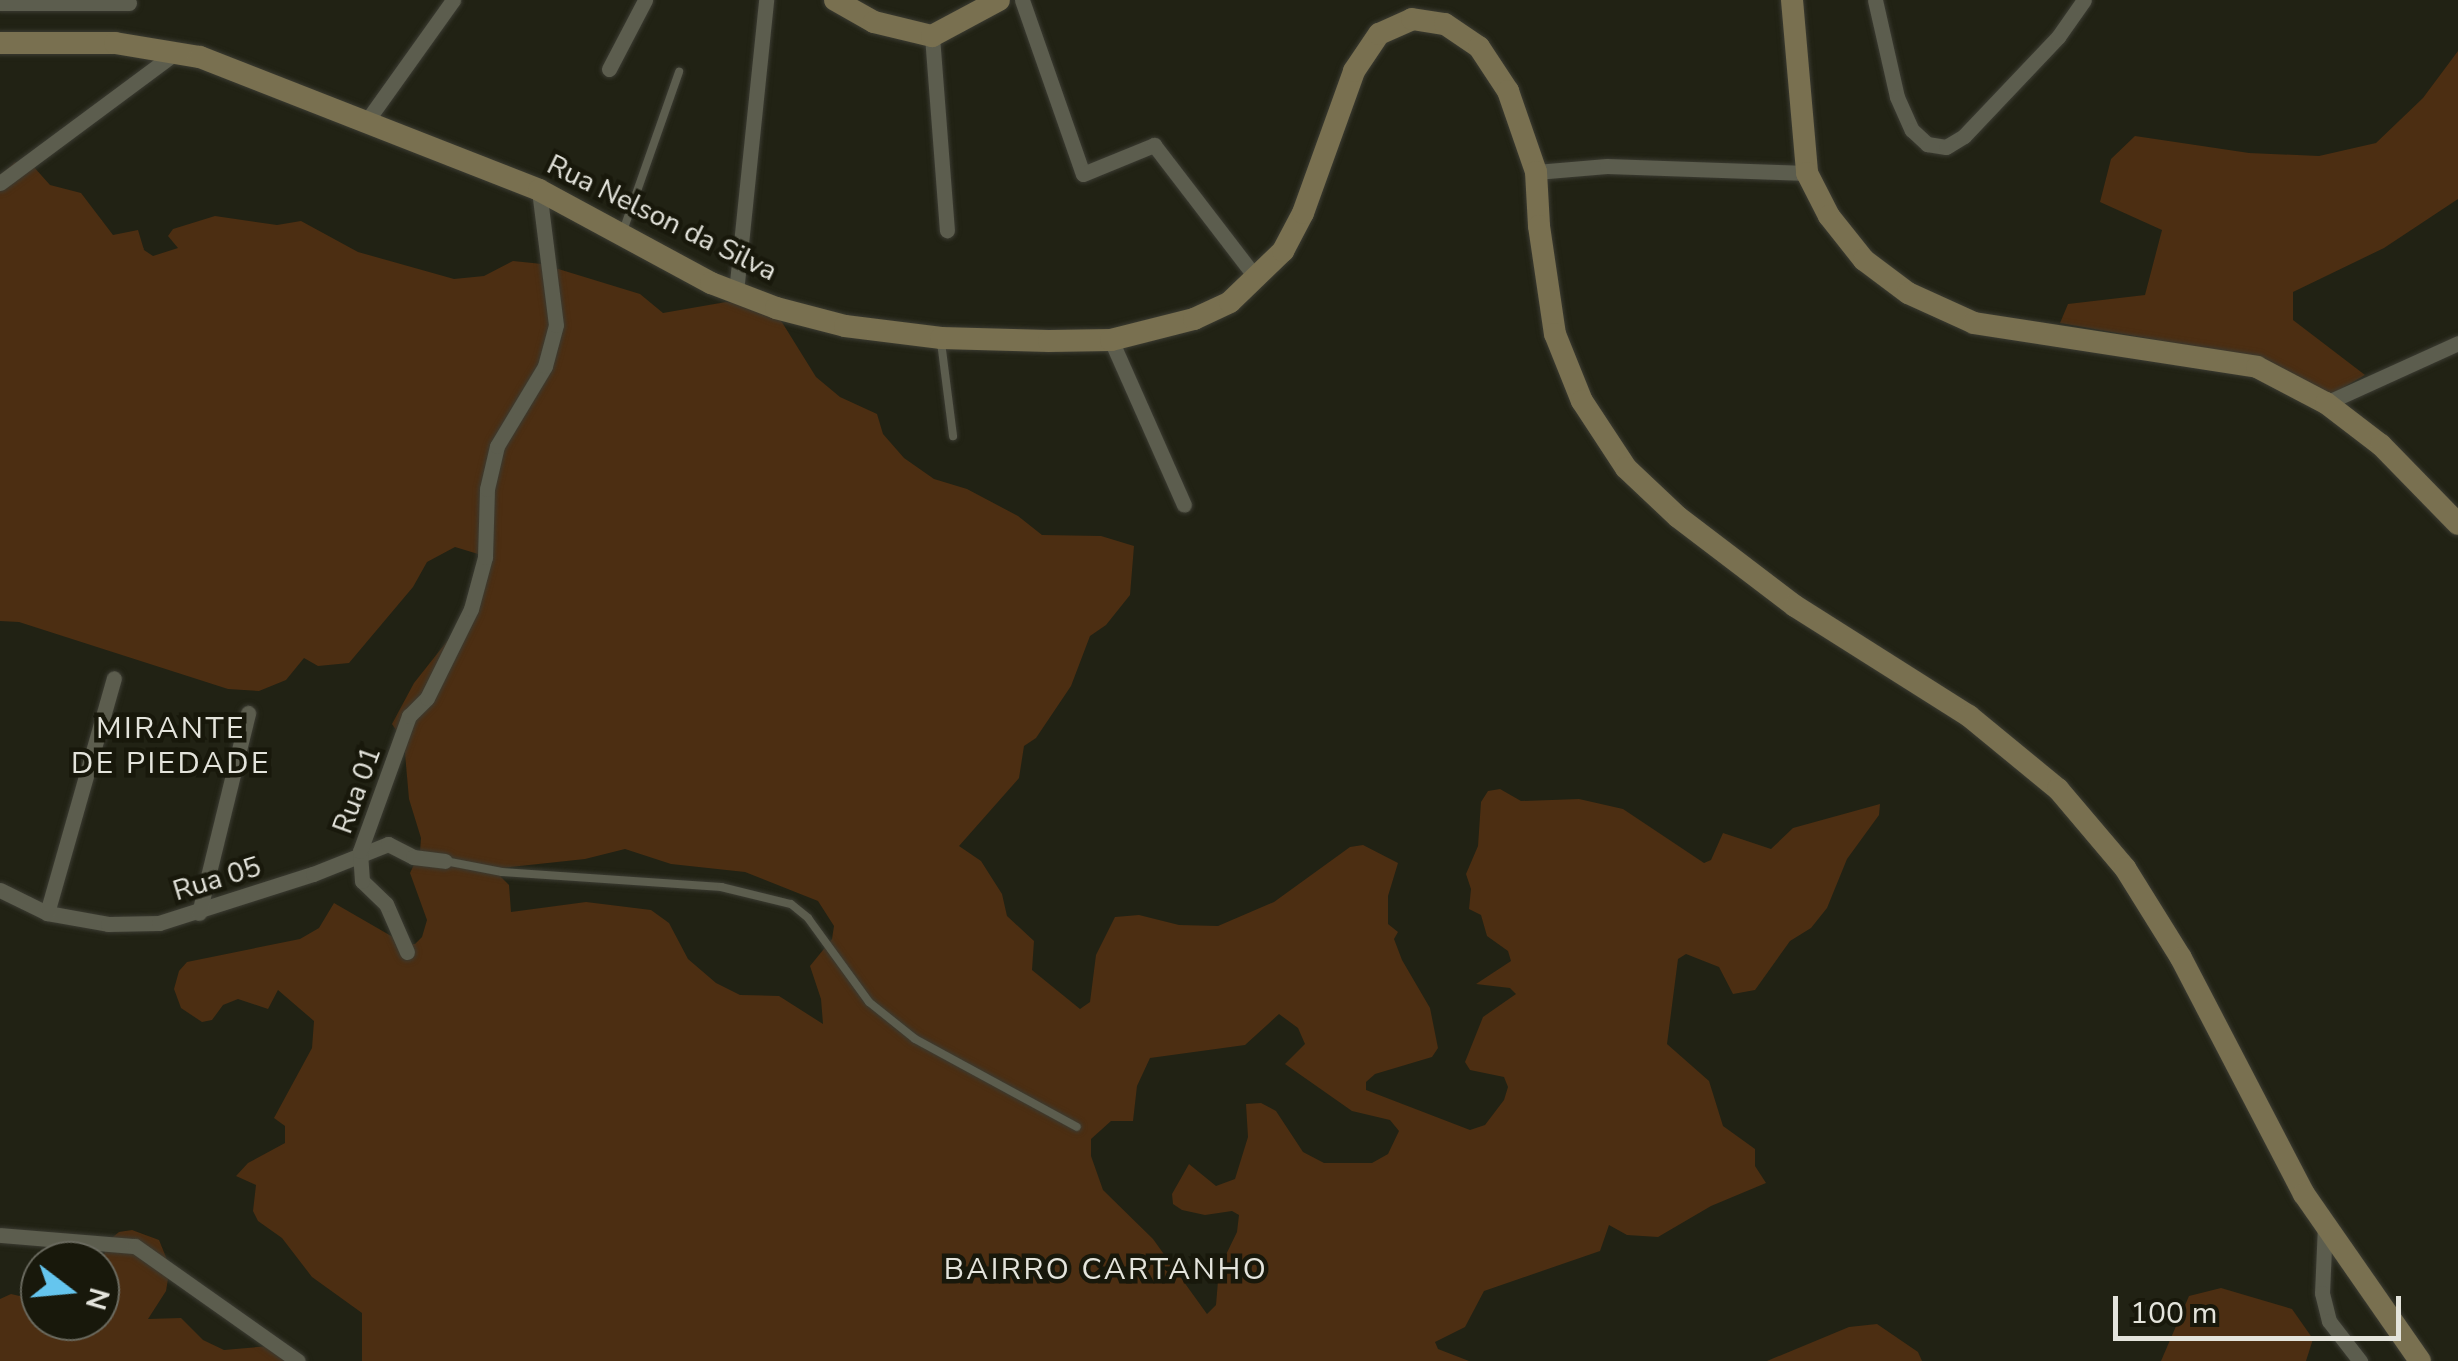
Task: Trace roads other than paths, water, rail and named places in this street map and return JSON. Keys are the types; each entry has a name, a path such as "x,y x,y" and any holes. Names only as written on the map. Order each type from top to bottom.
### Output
{"street":[{"path":"366,122 452,0"},
{"path":"609,69 645,0"},
{"path":"736,292 766,0"},
{"path":"835,0 874,22 932,36 999,0"},
{"path":"1022,0 1083,174 1154,144 1257,279"},
{"path":"1792,0 1807,173 1829,216 1864,260 1908,293 1974,323 2258,367 2326,403 2381,445 2458,524"},
{"path":"1875,0 1897,96 1912,130 1927,144 1946,148 1964,136 2058,37 2084,0"},
{"path":"0,3 130,3"},
{"name":"Rua Nelson da Silva","path":"0,42 115,43 200,57 539,190 621,236 736,292 845,326 941,338 1111,340 1194,319 1230,302 1257,279 1283,251 1303,213 1354,72 1378,34 1412,18 1444,24 1478,46 1508,92 1536,172 1539,226 1555,334 1582,401 1626,468 1678,517 1795,606 1969,716 2058,789 2125,868 2181,958 2304,1194 2420,1361"},
{"path":"932,36 947,230"},
{"path":"0,182 175,53"},
{"path":"1536,172 1607,166 1807,173"},
{"name":"Rua 01","path":"407,952 386,904 362,880 360,851 409,716 427,698 471,609 486,556 487,488 497,446 544,366 556,326 539,190"},
{"path":"1111,340 1184,505"},
{"path":"2326,403 2458,343"},
{"path":"47,913 114,678"},
{"path":"200,913 248,713"},
{"name":"Rua 05","path":"0,890 47,913 108,924 159,923 200,913 313,874 360,851 388,844 412,856 444,862"},
{"path":"2326,1225 2322,1292 2329,1320 2360,1361"},
{"path":"0,1235 135,1246 298,1361"}],"lane":[{"path":"621,236 679,72"},
{"path":"941,338 954,436"},
{"path":"444,862 502,872 722,887 791,904 808,918 869,1002 914,1039 1078,1126"}],"district":[{"name":"MIRANTE DE PIEDADE","path":"171,746"},
{"name":"BAIRRO CARTANHO","path":"1106,1270"}]}
